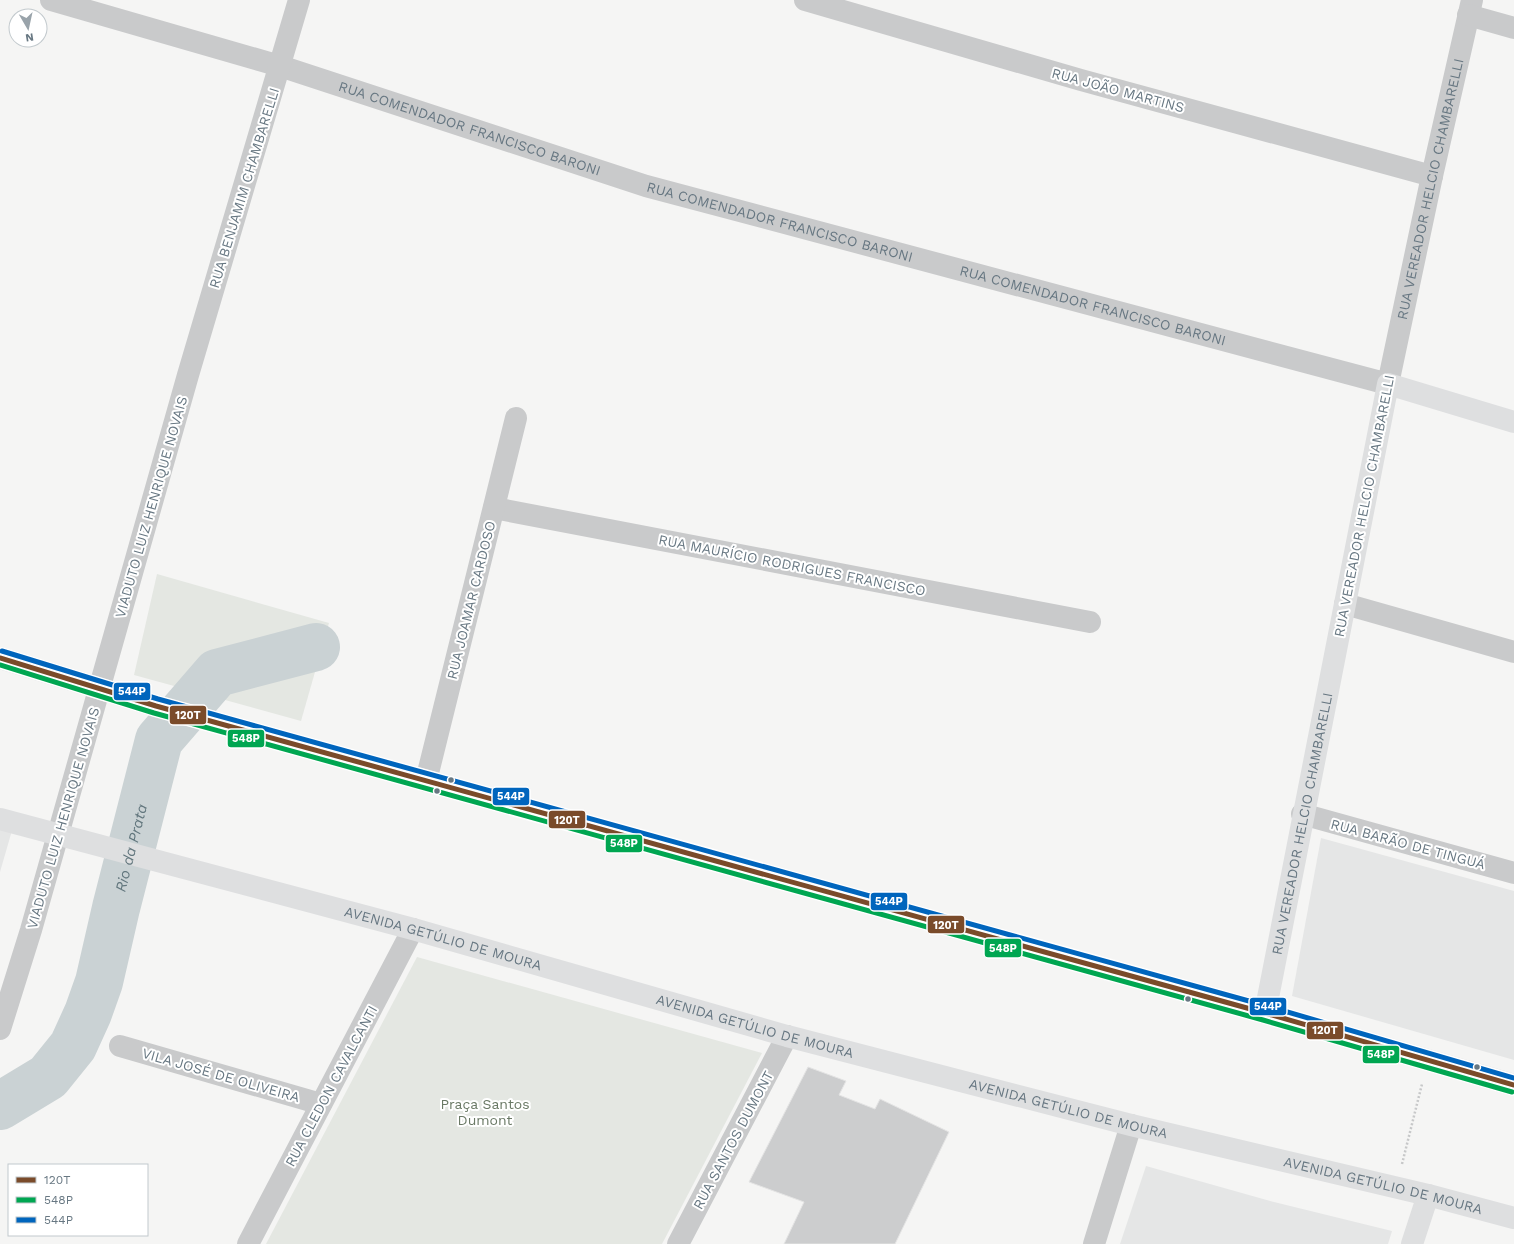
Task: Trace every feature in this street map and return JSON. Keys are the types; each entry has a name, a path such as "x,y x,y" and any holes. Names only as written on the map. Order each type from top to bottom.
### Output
{"main road":[{"name":"RUA COMENDADOR FRANCISCO BARONI","path":"1388,384 1514,422"},
{"name":"RUA VEREADOR HELCIO CHAMBARELLI","path":"1264,1013 1302,814 1388,384"},
{"path":"0,658 156,706 1264,1013 1514,1085"},
{"name":"AVENIDA GETÚLIO DE MOURA","path":"0,819 413,929 787,1036 1131,1126 1428,1195 1514,1218"},
{"path":"1412,1244 1428,1195"}],"street":[{"name":"RUA COMENDADOR FRANCISCO BARONI","path":"51,0 280,66 646,186 1388,384"},
{"name":"RUA BENJAMIM CHAMBARELLI","path":"188,375 299,0"},
{"name":"RUA JOÃO MARTINS","path":"804,0 1081,80 1432,176"},
{"name":"RUA VEREADOR HELCIO CHAMBARELLI","path":"1388,384 1432,176 1470,7"},
{"path":"1470,7 1514,28"},
{"name":"VIADUTO LUIZ HENRIQUE NOVAIS","path":"0,1029 31,930 188,375"},
{"name":"RUA JOAMAR CARDOSO","path":"426,781 516,418"},
{"name":"RUA MAURÍCIO RODRIGUES FRANCISCO","path":"494,508 1090,622"},
{"path":"1345,604 1514,652"},
{"name":"RUA BARÃO DE TINGUÁ","path":"1302,814 1514,873"},
{"name":"RUA CLEDON CAVALCANTI","path":"248,1244 413,929"},
{"name":"RUA SANTOS DUMONT","path":"678,1244 787,1036"},
{"name":"VILA JOSÉ DE OLIVEIRA","path":"120,1046 321,1104"},
{"path":"1094,1244 1131,1126"}],"path":[{"path":"1402,1164 1423,1081"}],"shaded area":[{"path":"0,823 13,827 0,872"},
{"path":"1321,838 1514,891 1514,1060 1292,996"},
{"path":"1146,1166 1274,1202 1392,1231 1388,1244 1120,1244"}],"green space":[{"path":"157,574 329,623 301,721 134,675"},
{"name":"Praça Santos Dumont","path":"417,957 762,1053 662,1244 266,1244"}],"building":[{"path":"808,1067 846,1081 839,1095 875,1109 880,1099 949,1132 895,1244 784,1244 804,1202 749,1182"}],"waterway":[{"name":"Rio da Prata","path":"0,1106 48,1077 73,1046 88,1013 99,982 116,908 159,740 217,673 316,647"}],"transit line":[{"name":"544P","path":"2,651 158,699 1267,1006 1514,1078"},
{"name":"120T","path":"0,658 156,706 1265,1013 1514,1085"},
{"name":"548P","path":"0,665 154,713 1263,1020 1512,1092"}]}
